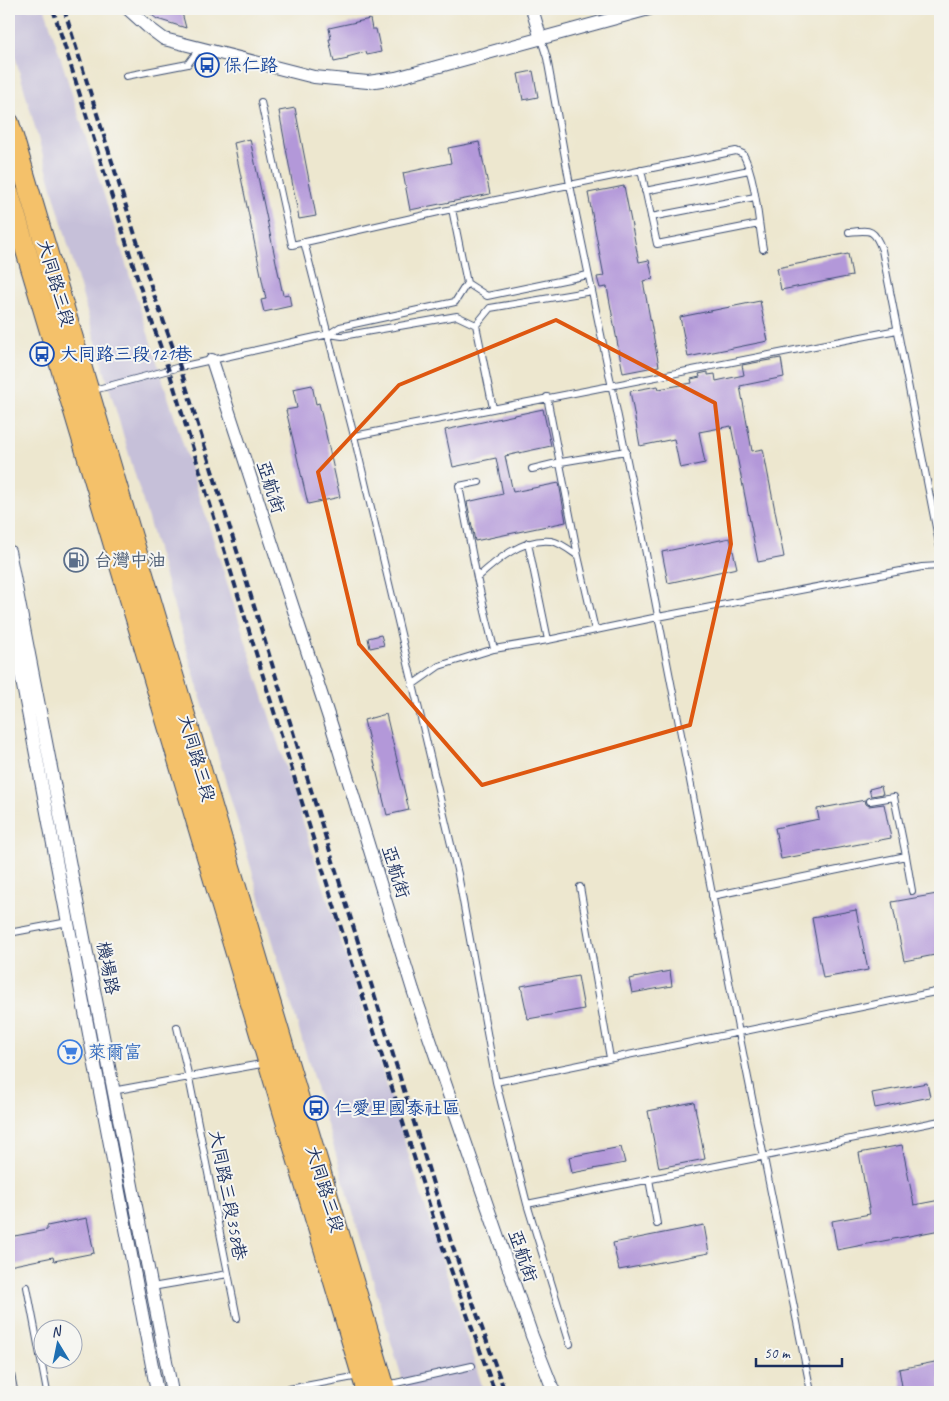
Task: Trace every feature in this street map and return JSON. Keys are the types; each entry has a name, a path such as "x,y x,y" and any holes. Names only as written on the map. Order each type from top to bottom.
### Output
{"main road":[{"name":"大同路三段","path":"9,124 79,394 374,1384"},
{"name":"大同路三段","path":"9,194 79,394"}],"street":[{"path":"128,9 164,39 314,77 368,82 396,78 649,9"},
{"path":"532,9 541,39"},
{"name":"亞航街","path":"212,360 332,727 413,990 532,1336 554,1392"},
{"name":"機場路","path":"9,551 107,1092 157,1392"},
{"name":"機場路","path":"9,612 68,922 152,1288 172,1392"}],"lane":[{"path":"541,39 547,58 588,275 626,450 763,1156 811,1392"},
{"path":"126,76 188,64 199,49"},
{"path":"261,102 292,245 452,209 736,151 743,154 749,170 763,249"},
{"path":"641,170 657,244 759,224"},
{"path":"645,191 749,170"},
{"path":"651,217 755,197"},
{"path":"452,209 467,283 455,302 457,316"},
{"path":"849,232 868,230 877,236 882,250 940,548"},
{"path":"304,242 354,436 458,874 496,1082 528,1204 570,1344"},
{"path":"487,296 588,275"},
{"path":"467,283 487,296 490,308"},
{"path":"476,325 490,308 592,291"},
{"path":"79,394 212,360 329,334 340,327 455,302"},
{"path":"329,334 342,336 457,316 476,325"},
{"path":"476,325 493,408"},
{"path":"354,436 612,384 897,330"},
{"path":"547,397 578,556 595,630"},
{"path":"532,469 626,450"},
{"path":"479,482 459,486 476,578 494,649"},
{"path":"476,578 498,559 528,542 552,541 578,556"},
{"path":"528,542 548,640"},
{"path":"412,685 439,666 494,649 922,567 940,566"},
{"path":"870,801 894,797 912,890"},
{"path":"712,896 906,856"},
{"path":"580,887 610,1058"},
{"path":"9,933 68,922"},
{"path":"496,1082 940,991"},
{"name":"大同路三段358巷","path":"176,1027 189,1078 237,1318"},
{"path":"107,1092 277,1062"},
{"path":"528,1204 940,1121"},
{"path":"649,1179 658,1224"},
{"path":"152,1288 228,1274"},
{"path":"27,1287 47,1392"},
{"path":"273,1392 374,1384 472,1366"}],"highlighted area":[{"path":"556,320 715,403 731,544 690,725 482,785 359,644 318,472 399,385"}],"shaded area":[{"path":"9,9 45,9 484,1392 406,1392 89,319 9,35"}],"building":[{"path":"144,9 181,9 186,28 157,19"},
{"path":"370,19 372,29 376,29 381,52 367,55 366,52 334,62 329,39 331,39 329,28"},
{"path":"533,71 538,97 523,100 518,74"},
{"path":"295,108 316,216 299,219 279,111"},
{"path":"250,139 283,295 289,294 291,306 264,312 261,300 266,299 234,143"},
{"path":"479,142 490,194 410,210 403,173 451,163 448,148"},
{"path":"624,186 639,262 649,260 653,279 643,281 659,366 623,373 607,287 600,288 597,277 604,276 588,193"},
{"path":"848,254 852,276 781,290 777,268"},
{"path":"760,301 768,341 688,357 680,317"},
{"path":"781,358 784,377 740,386 752,451 763,449 784,557 758,562 731,426 699,432 705,463 680,468 674,439 640,446 630,391 658,386 659,389 692,383 691,379 700,377 699,374 708,372 708,375 715,374 716,381 744,375 742,365"},
{"path":"312,385 316,404 319,403 340,497 308,504 286,410 297,408 293,389"},
{"path":"543,409 551,446 505,456 513,492 559,483 566,522 475,541 467,502 503,494 496,458 453,467 445,430"},
{"path":"730,538 737,568 668,583 662,552"},
{"path":"381,635 384,645 370,648 368,638"},
{"path":"386,714 409,810 387,815 364,720"},
{"path":"881,786 883,794 871,796 869,789"},
{"path":"865,800 869,806 884,804 891,838 781,859 775,828 819,819 817,809"},
{"path":"937,894 940,910 940,954 904,961 892,902"},
{"path":"856,910 868,970 823,978 812,918"},
{"path":"670,971 672,986 632,993 629,979"},
{"path":"578,976 584,1009 528,1019 521,986"},
{"path":"927,1083 930,1097 875,1108 872,1093"},
{"path":"694,1102 705,1159 659,1168 648,1111"},
{"path":"902,1145 914,1205 940,1200 940,1230 837,1250 832,1221 870,1214 859,1153"},
{"path":"621,1147 625,1163 572,1173 569,1157"},
{"path":"87,1218 94,1253 54,1261 53,1257 9,1266 9,1237 47,1230 47,1226"},
{"path":"704,1225 709,1253 619,1270 613,1243"},
{"path":"940,1361 940,1392 903,1392 899,1369"},
{"path":"13,1366 18,1392 9,1392 9,1367"}],"railway":[{"path":"53,9 143,296 169,371 329,890 442,1245 495,1392"},
{"path":"64,9 153,292 180,367 451,1242 505,1392"}],"place":[{"name":"保仁路","path":"207,65"},
{"name":"大同路三段121巷","path":"42,354"},
{"name":"台灣中油","path":"76,560"},
{"name":"萊爾富","path":"70,1052"},
{"name":"仁愛里國泰社區","path":"316,1108"}]}
